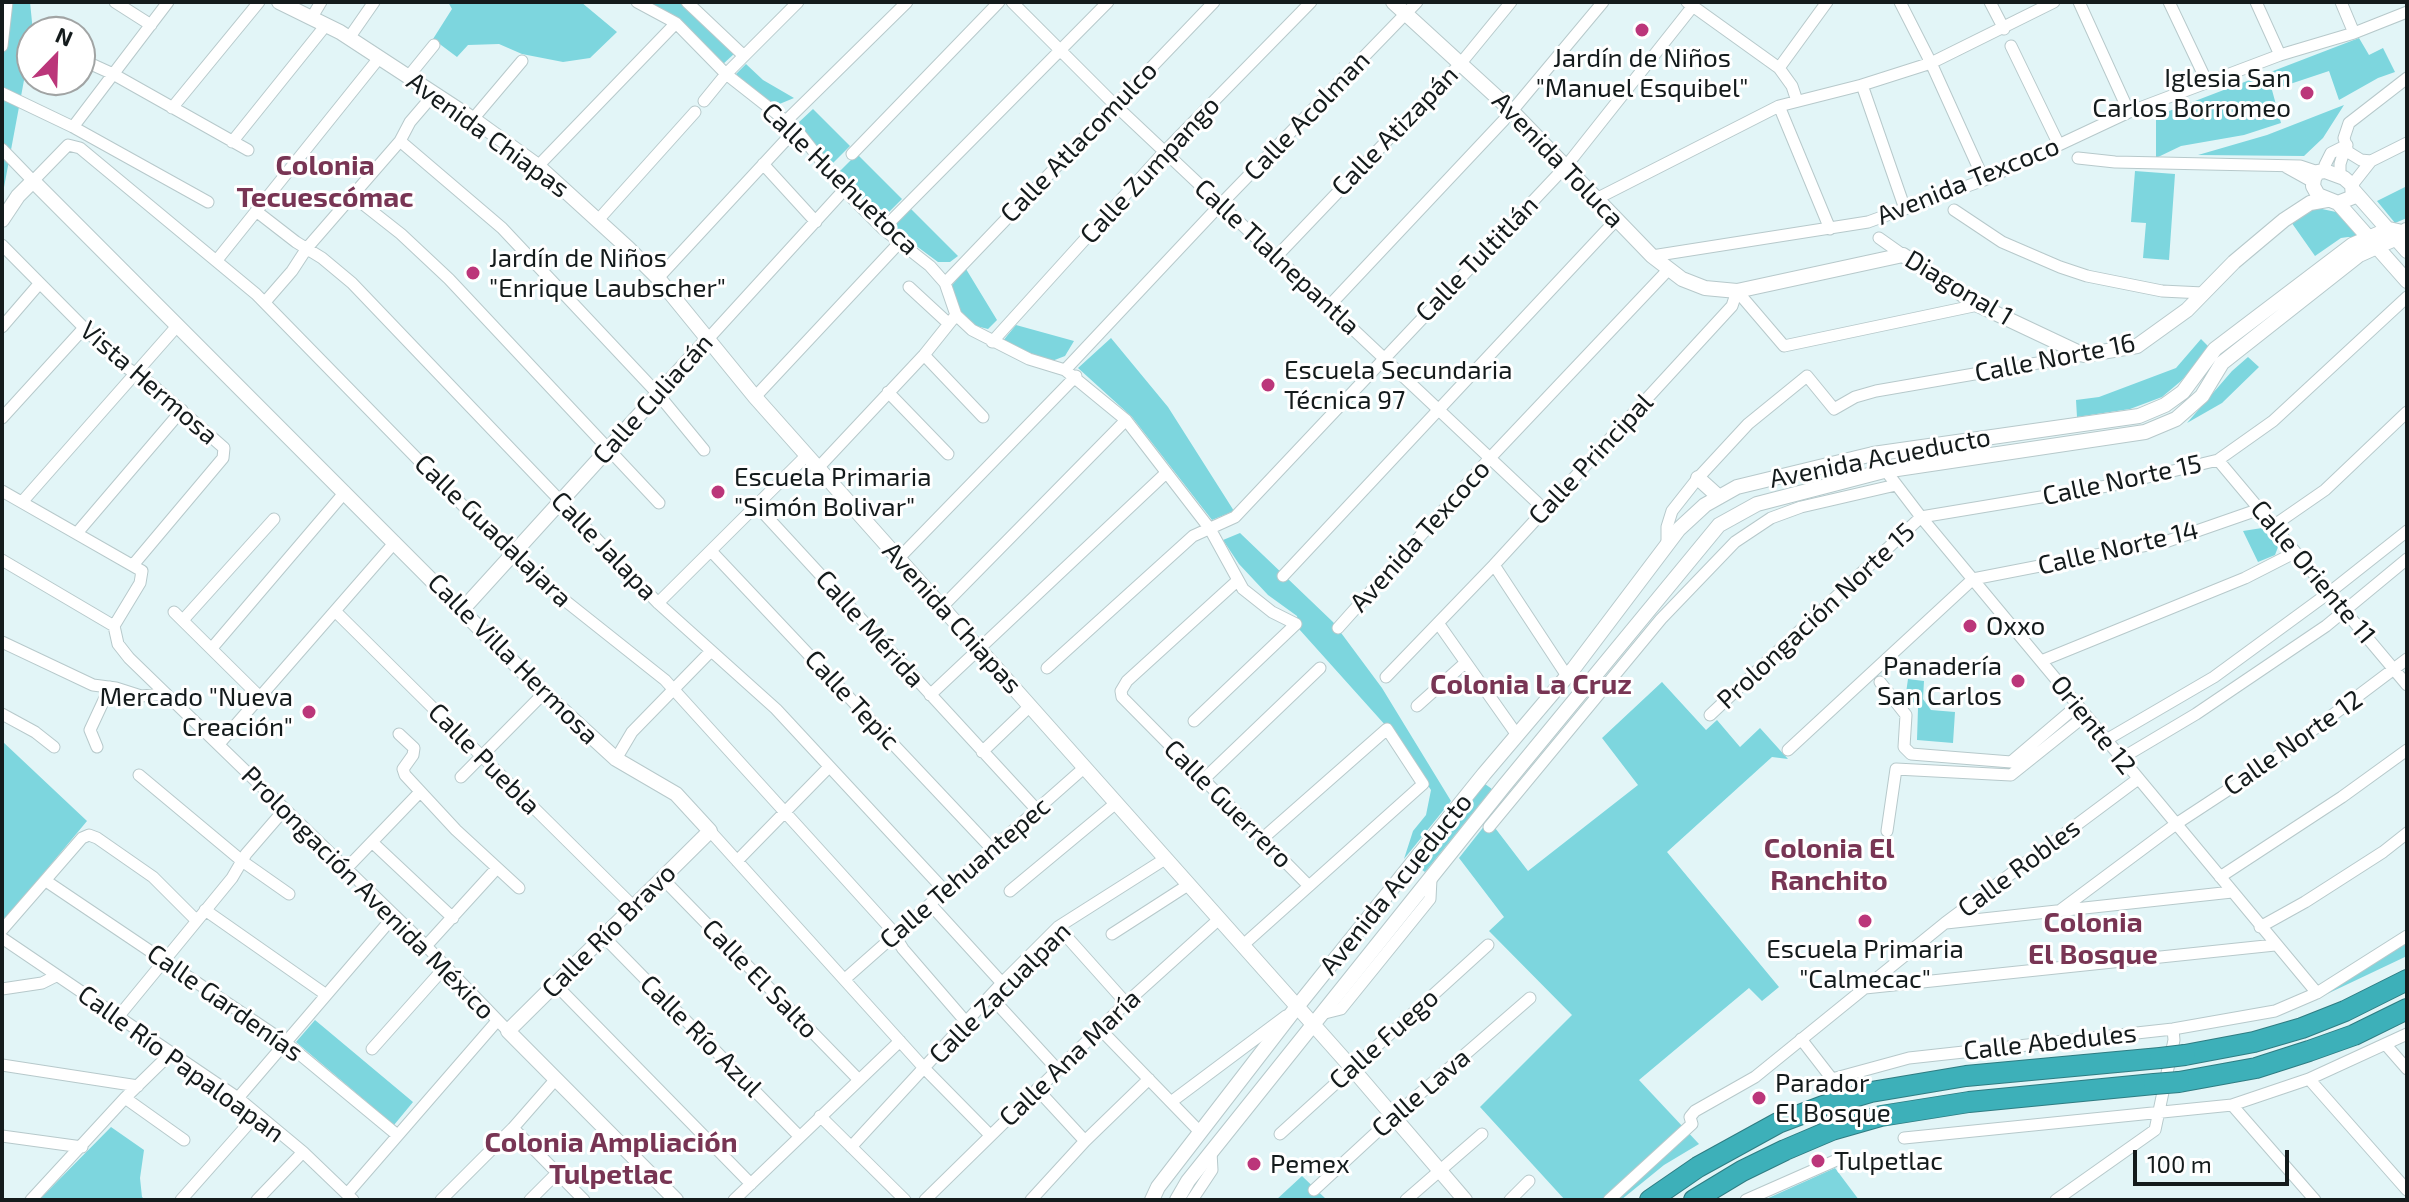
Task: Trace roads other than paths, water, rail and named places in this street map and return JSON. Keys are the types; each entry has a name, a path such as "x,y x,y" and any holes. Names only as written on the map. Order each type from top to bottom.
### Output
{"highway":[{"path":"1650,1200 1698,1167 1778,1123 1871,1092 1966,1076 2185,1055 2254,1042 2345,1011 2407,980"},
{"path":"1694,1200 1785,1150 1832,1130 1881,1116 1969,1102 2179,1082 2256,1068 2354,1035 2407,1009"}],"street":[{"path":"2,46 7,2"},
{"path":"115,2 151,25"},
{"path":"73,127 168,2"},
{"path":"172,108 259,2"},
{"name":"Avenida Chiapas","path":"279,2 349,38 473,119 538,166 599,219 658,278 755,397 1296,1008 1316,1020 1351,1067 1465,1200"},
{"path":"312,17 321,2"},
{"path":"349,38 374,2"},
{"name":"Calle Huehuetoca","path":"637,2 676,23 726,74 791,125 844,190 945,283 952,319"},
{"path":"687,2 744,56"},
{"path":"658,278 763,164 791,125 907,2"},
{"path":"852,154 999,2"},
{"name":"Calle Tlalnepantla","path":"1012,2 1164,152 1544,509"},
{"path":"883,229 1108,2"},
{"name":"Calle Atlacomulco","path":"945,283 1214,2"},
{"name":"Calle Zumpango","path":"992,342 1164,152 1311,2"},
{"name":"Avenida Toluca","path":"1393,2 1461,63 1508,116 1567,165 1616,220 1668,270 1705,288 1737,291"},
{"name":"Calle Acolman","path":"1065,370 1417,2"},
{"name":"Calle Atizapán","path":"1276,257 1461,63 1511,2"},
{"path":"1329,306 1508,116 1603,2"},
{"path":"1779,68 1827,2"},
{"path":"1900,2 1984,180"},
{"path":"1990,2 2004,29"},
{"path":"1598,198 1779,106 1931,63 2054,2"},
{"path":"2079,2 2129,112"},
{"path":"2169,2 2207,82"},
{"path":"2256,2 2280,55"},
{"path":"2341,2 2354,33"},
{"path":"704,101 726,74 796,3"},
{"path":"1696,5 1779,68 1792,86 1797,101"},
{"name":"Calle Tultitlán","path":"1047,668 1193,536 1235,517 1567,165 1696,5"},
{"name":"Avenida Texcoco","path":"1652,256 1868,222 1984,180 2129,112 2280,55 2354,33 2407,12"},
{"path":"538,166 676,23"},
{"path":"232,142 326,25"},
{"path":"408,77 434,45"},
{"path":"2011,46 2059,145"},
{"path":"217,260 379,58"},
{"path":"473,119 522,61"},
{"path":"96,66 248,150"},
{"path":"2366,163 2348,152 2344,138 2349,123 2407,78"},
{"path":"1862,85 1905,209"},
{"path":"2,93 73,127 208,202"},
{"path":"265,302 307,248 400,141 410,122 434,94"},
{"path":"1779,106 1830,229"},
{"path":"599,219 695,112"},
{"path":"400,141 502,228 658,394 704,450"},
{"path":"2349,184 2366,163 2407,143"},
{"name":"Calle Guadalajara","path":"33,181 65,148 72,145 80,148 265,302 511,555 674,690 890,928 966,1022"},
{"path":"2347,145 2331,153 2317,178 2318,195 2332,202 2374,242 2407,281"},
{"path":"2347,145 2340,164 2349,184 2399,232 2407,251"},
{"path":"2,149 33,181 18,196 2,220"},
{"path":"2078,158 2285,167 2317,178 2349,184"},
{"path":"763,164 816,222"},
{"name":"Calle Norte 16","path":"2284,220 2317,178"},
{"name":"Calle Villa Hermosa","path":"33,181 544,693 616,759 676,794 925,1069 990,1135"},
{"name":"Calle Norte 16","path":"1698,478 1748,424 1807,376 1834,409 1855,397 1876,391 2137,346 2187,310 2234,262 2284,220 2310,203 2348,201 2349,184"},
{"name":"Calle Culiacán","path":"462,610 844,190"},
{"path":"354,197 401,234 449,279 659,503"},
{"path":"1954,210 2002,242 2060,267 2087,276 2162,291 2203,293"},
{"name":"Calle Jalapa","path":"256,211 352,283 658,603 776,709 945,891"},
{"path":"1283,576 1616,220"},
{"name":"Avenida Acueducto","path":"1152,1200 1158,1187 1296,1008 1567,676 1667,545 1705,505 1737,487 1873,454 2139,416 2165,405 2183,392 2215,349 2352,245 2374,242 2399,232"},
{"name":"Diagonal 1","path":"1879,238 1978,305 2084,355"},
{"path":"755,397 900,242"},
{"name":"Avenida Acueducto","path":"1177,1200 1211,1152 1316,1020 1719,525 1757,504 1884,471 2145,432 2176,419 2202,396 2222,363 2374,242"},
{"name":"Vista Hermosa","path":"2,245 133,373 221,444 224,455 138,569"},
{"path":"1903,255 1737,291 1784,346 1978,305"},
{"name":"Avenida Texcoco","path":"1338,628 1490,458 1668,270"},
{"path":"2,327 39,284"},
{"path":"909,287 952,319 992,342 1076,376 1126,420 1210,529 1243,589 1272,612 1296,624 1194,721"},
{"name":"Calle Principal","path":"1386,677 1494,565 1732,306 1737,291"},
{"name":"Calle Norte 15","path":"1921,517 2119,484 2218,460 2273,421 2407,297"},
{"path":"818,468 924,355 952,319"},
{"path":"22,502 178,325"},
{"path":"2,418 84,328"},
{"path":"924,355 983,417"},
{"path":"899,558 1076,376"},
{"path":"888,392 948,454"},
{"path":"77,533 182,410"},
{"path":"2273,526 2325,490 2407,412"},
{"path":"942,607 1126,420"},
{"name":"Oriente 12","path":"1873,454 1921,517 2317,993"},
{"path":"658,603 807,455"},
{"name":"Calle Oriente 11","path":"2218,460 2407,685"},
{"path":"930,695 1166,473"},
{"path":"1667,545 1667,527 1672,511 1698,478 1719,497"},
{"name":"Avenida Acueducto","path":"1489,827 1661,619 1735,542 1771,518 1801,507 1896,485"},
{"path":"2,491 138,569 140,583 114,626 2,560"},
{"path":"212,648 345,492"},
{"name":"Calle Mérida","path":"757,506 1037,810"},
{"name":"Calle Norte 14","path":"1973,579 2168,541 2260,509"},
{"name":"Prolongación Norte 15","path":"1710,715 1921,517"},
{"path":"260,697 179,616 274,519"},
{"path":"2106,740 2214,677 2407,531"},
{"path":"219,744 395,542"},
{"name":"Calle Tepic","path":"711,551 992,849"},
{"path":"2041,661 2245,578 2294,553"},
{"path":"2122,758 2196,714 2346,611 2407,559"},
{"path":"1494,565 1567,676"},
{"path":"1788,750 1973,579"},
{"name":"Calle Guerrero","path":"1237,581 1127,681 1121,691 1127,704 1308,885 1242,946"},
{"name":"Calle Puebla","path":"335,611 633,906"},
{"path":"1438,623 1517,735"},
{"name":"Prolongación Avenida México","path":"114,626 113,633 118,644 129,658 345,870 428,944 445,967 502,1026 676,1200"},
{"path":"2,642 93,685 141,696 166,694"},
{"path":"616,759 626,739 711,651"},
{"name":"Calle Norte 12","path":"2058,912 2176,824 2269,763 2407,659"},
{"path":"1417,706 1465,663"},
{"path":"1203,780 1320,668"},
{"path":"1880,682 1906,715 1904,744 1905,750 1911,754 2011,762 2082,710"},
{"path":"97,747 90,730 110,687"},
{"path":"461,777 544,693"},
{"path":"982,752 1030,706"},
{"path":"1887,831 1894,771 1898,767 2011,775 2082,710"},
{"path":"2,714 35,732 54,747"},
{"path":"1262,839 1387,729 1423,784 1308,885"},
{"path":"399,734 414,748 403,771 456,830 519,888"},
{"path":"2220,877 2407,750"},
{"path":"1910,768 1911,754"},
{"path":"737,861 829,767"},
{"name":"Calle Tehuantepec","path":"845,979 1085,767"},
{"path":"139,775 242,861 289,894"},
{"name":"Calle Robles","path":"1609,1200 1692,1124 1690,1117 1695,1111 1755,1077 1945,923 2138,779"},
{"path":"345,870 420,792"},
{"path":"1010,891 1116,803"},
{"path":"118,1017 284,810"},
{"name":"Calle Río Bravo","path":"350,1198 396,1134 502,1026 555,984 710,831"},
{"path":"2260,927 2331,885 2407,833"},
{"path":"2,930 82,838 89,835 153,877 196,920"},
{"path":"373,843 453,918"},
{"name":"Calle Zacualpan","path":"851,1147 1002,983 1058,927 1165,859"},
{"path":"428,944 497,868"},
{"name":"Calle El Salto","path":"662,878 859,1080"},
{"name":"Calle Gardenías","path":"46,881 285,1042 396,1134"},
{"path":"1112,934 1188,885"},
{"path":"1945,923 2232,892"},
{"path":"930,904 1002,983"},
{"path":"205,910 325,994"},
{"path":"238,1098 394,916"},
{"name":"Calle Ana María","path":"925,1200 1126,1003 1218,920"},
{"path":"1058,927 1126,1003"},
{"name":"Calle Río Azul","path":"603,936 799,1136"},
{"name":"Calle Abedules","path":"1801,1039 1832,1079 1909,1058 2173,1029 2275,1011 2317,993 2407,936"},
{"name":"Calle Río Papaloapan","path":"2,938 238,1098 303,1152 350,1198"},
{"name":"Calle Fuego","path":"1280,1134 1488,945"},
{"path":"1864,988 2275,945"},
{"path":"372,1049 445,967"},
{"path":"2,989 42,983 56,976"},
{"path":"555,984 751,1184"},
{"path":"990,996 1057,1069"},
{"name":"Calle Lava","path":"1314,1190 1530,998"},
{"path":"1171,1102 1296,1008"},
{"path":"1100,1029 1200,1132"},
{"path":"2056,1200 2155,1130 2174,1040 2173,1029"},
{"path":"1904,1138 2232,1105 2309,1079 2407,1034"},
{"path":"734,1200 900,1041"},
{"path":"2386,1045 2407,1069"},
{"path":"31,1200 171,1053"},
{"path":"2,1065 138,1086"},
{"path":"1031,1200 1085,1141 1149,1079"},
{"path":"2309,1079 2407,1190"},
{"path":"441,1200 513,1128 555,1080"},
{"path":"1037,1089 1085,1141"},
{"path":"125,1098 184,1140"},
{"path":"2232,1105 2315,1200"},
{"path":"181,1200 257,1114"},
{"path":"820,1116 905,1200"},
{"path":"513,1128 584,1200"},
{"path":"1406,1200 1482,1134"},
{"path":"2,1136 82,1147"},
{"path":"257,1200 303,1152"},
{"path":"1192,1200 1212,1170 1211,1152"},
{"path":"1746,1200 1839,1159"},
{"path":"530,1200 557,1173"},
{"path":"1510,1200 1529,1181"},
{"path":"885,1200 894,1190"}],"place":[{"name":"Jardín de Niños \"Manuel Esquibel\"","path":"1642,30"},
{"name":"Iglesia San Carlos Borromeo","path":"2307,93"},
{"name":"Jardín de Niños \"Enrique Laubscher\"","path":"473,273"},
{"name":"Escuela Secundaria Técnica 97","path":"1268,385"},
{"name":"Escuela Primaria \"Simón Bolivar\"","path":"718,492"},
{"name":"Oxxo","path":"1970,626"},
{"name":"Panadería San Carlos","path":"2018,681"},
{"name":"Mercado \"Nueva Creación\"","path":"309,712"},
{"name":"Escuela Primaria \"Calmecac\"","path":"1865,921"},
{"name":"Parador El Bosque","path":"1759,1098"},
{"name":"Tulpetlac","path":"1818,1161"},
{"name":"Pemex","path":"1254,1164"}],"district":[{"name":"Colonia Tecuescómac","path":"325,182"},
{"name":"Colonia La Cruz","path":"1531,685"},
{"name":"Colonia El Ranchito","path":"1829,865"},
{"name":"Colonia El Bosque","path":"2093,939"},
{"name":"Colonia Ampliación Tulpetlac","path":"611,1159"}]}
